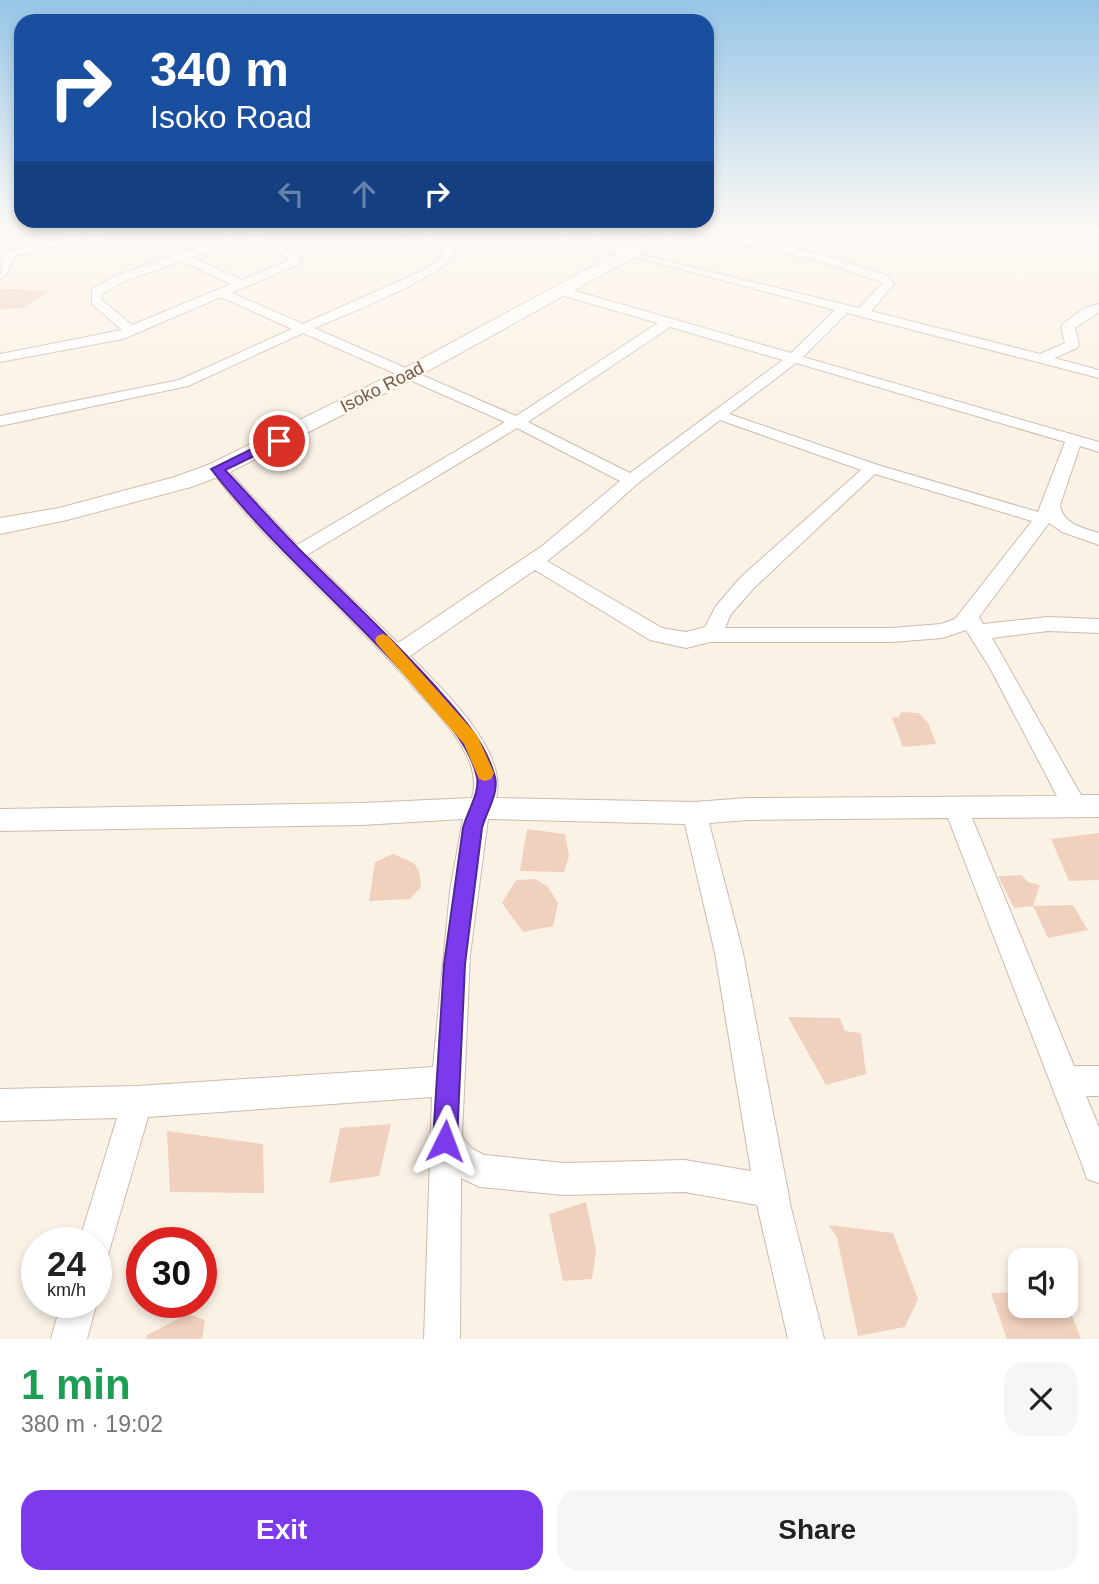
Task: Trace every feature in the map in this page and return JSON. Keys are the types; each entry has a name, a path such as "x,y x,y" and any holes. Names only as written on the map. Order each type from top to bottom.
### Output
{"street":[{"path":"96,294 96,301 102,308 131,331"},
{"path":"0,358 94,342 131,331 218,294"},
{"path":"226,294 410,373 517,422 631,480"},
{"path":"0,421 174,386 380,294"},
{"name":"Isoko Road","path":"0,526 59,515 171,486 218,469 410,373 555,294"},
{"path":"573,294 1099,447"},
{"path":"797,294 1099,374"},
{"path":"863,312 879,294"},
{"path":"397,654 534,561 615,497 631,480 794,358 844,308"},
{"path":"1041,359 1069,347 1073,343 1068,327 1087,312 1099,308"},
{"path":"296,554 517,422 668,323"},
{"path":"719,415 872,468 1047,512 1058,522 1099,539"},
{"path":"974,624 1047,512 1074,440"},
{"path":"709,635 732,599 747,583 872,468"},
{"path":"218,469 296,554 397,654 471,740 480,757 487,786 477,808 468,851 454,964 445,1141 442,1339"},
{"path":"534,561 657,635 686,640 709,635 892,635 942,631 962,624 1099,626"},
{"path":"974,624 1087,807"},
{"path":"0,820 251,816 477,808 694,813 748,809 1087,807"},
{"path":"956,808 1099,1167"},
{"path":"694,813 715,883 736,978 771,1191 806,1339"},
{"path":"0,1105 137,1102 448,1081"},
{"path":"1063,1081 1099,1081"},
{"path":"101,1227 137,1102"},
{"path":"445,1141 460,1159 480,1171 564,1179 685,1176 771,1191"},
{"path":"69,1339 75,1318"}],"building":[{"path":"0,294 44,294 24,308 0,309"},
{"path":"901,712 919,713 928,723 936,744 903,747 892,718 899,717"},
{"path":"527,829 565,834 569,856 564,872 520,871"},
{"path":"1099,833 1099,880 1069,881 1051,839"},
{"path":"393,854 414,863 419,871 421,887 410,899 369,901 375,862"},
{"path":"1021,875 1028,882 1040,885 1033,906 1014,908 998,876"},
{"path":"536,879 548,887 558,903 553,926 523,932 502,903 516,880"},
{"path":"1073,905 1088,930 1048,938 1033,906"},
{"path":"788,1017 840,1018 845,1031 861,1033 866,1074 826,1085"},
{"path":"391,1124 379,1176 329,1183 340,1128"},
{"path":"167,1131 263,1144 264,1193 170,1192"},
{"path":"586,1202 596,1250 592,1279 563,1281 549,1214"},
{"path":"829,1225 893,1233 918,1299 905,1327 858,1336 837,1238"},
{"path":"1008,1292 1008,1318 1073,1318 1081,1339 1007,1339 991,1293"},
{"path":"180,1318 205,1320 202,1339 146,1339 147,1335"}],"slow traffic":[{"path":"383,640 471,740 485,773"}],"route":[{"path":"279,441 218,469 296,554 397,654 452,716 471,740 480,757 486,779 485,795 477,808 468,851 454,964 445,1141"}]}
